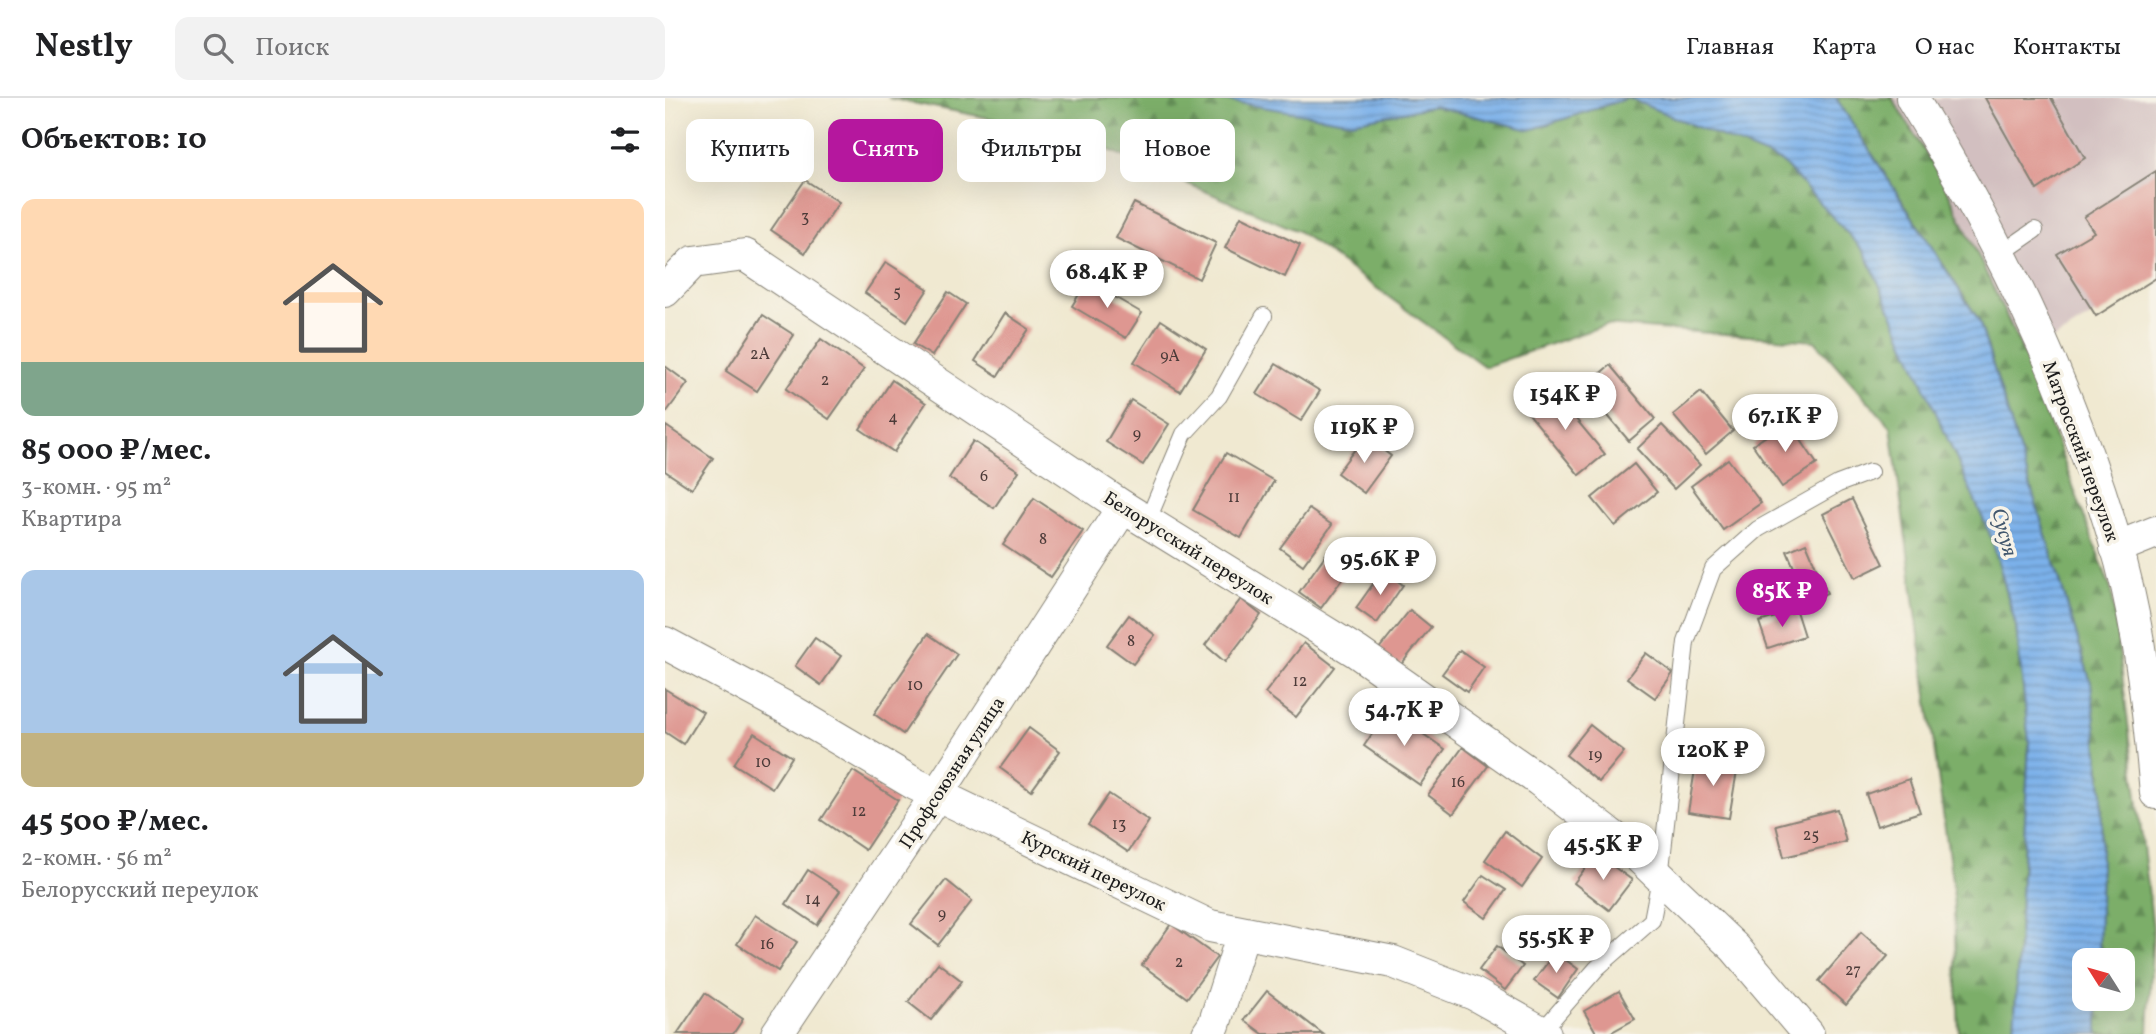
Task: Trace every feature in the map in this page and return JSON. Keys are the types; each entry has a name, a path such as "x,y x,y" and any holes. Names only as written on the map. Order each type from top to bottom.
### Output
{"street":[{"name":"Матросский переулок","path":"1912,98 1957,170 2000,255 2034,323 2079,432 2116,548 2147,701 2156,793"},
{"name":"Белорусский переулок","path":"665,291 693,262 745,255 1135,515 1357,652 1539,780 1637,855 1735,948 1808,1034"},
{"name":"Профсоюзная улица","path":"777,1034 938,793 1135,515"},
{"path":"2116,548 2156,532"},
{"name":"Курский переулок","path":"665,643 790,710 915,784 1210,926 1393,962 1473,994 1544,1032"},
{"path":"1208,1034 1215,1025 1243,933"}],"lane":[{"path":"2000,255 2035,230"},
{"path":"1135,515 1184,434 1219,396 1265,316"},
{"path":"1544,1032 1597,968 1651,920 1660,878 1686,642 1713,569 1758,529 1838,485 1870,472"}],"shaded area":[{"path":"1892,98 2156,98 2156,278 2025,356 1943,181"}],"green space":[{"path":"888,98 1210,98 1352,122 1434,106 1530,130 1628,98 1782,162 1865,252 1992,539 2016,626 2029,742 2014,1034 1959,1034 1953,888 1891,427 1815,341 1605,325 1485,367 1298,231 1184,182 1235,182 1235,119 1120,119 1120,155 1106,149 1106,119 994,119"},
{"path":"1836,98 1892,98 1943,181 2025,356 2112,592 2153,928 2148,1034 2098,1034 2098,1012 2135,1012 2135,948 2099,948 2102,792 2091,683 1979,320"}],"water":[{"path":"1210,98 1628,98 1530,130 1434,106 1352,122"},
{"name":"Сусуя","path":"1628,98 1836,98 1979,321 2091,683 2102,792 2099,948 2072,948 2072,1012 2098,1012 2098,1034 2014,1034 2029,742 2016,626 1992,539 1865,252 1782,162"}],"building":[{"path":"1985,98 2051,98 2085,158 2037,190"},
{"path":"2156,171 2156,278 2096,316 2057,254 2094,232 2084,217"},
{"path":"804,182 808,182 839,202 805,253 771,230"},
{"path":"1134,203 1216,243 1199,279 1116,238"},
{"path":"1241,216 1300,245 1285,277 1225,248"},
{"path":"886,262 928,289 907,321 865,293"},
{"path":"1087,281 1142,313 1126,338 1072,306"},
{"path":"948,292 966,304 932,356 913,344"},
{"path":"1005,313 1029,329 998,376 975,361"},
{"path":"763,315 794,335 757,391 726,371"},
{"path":"1161,320 1206,349 1180,391 1134,362"},
{"path":"821,339 864,369 829,419 786,389"},
{"path":"1276,364 1320,391 1301,421 1257,394"},
{"path":"1610,365 1655,419 1629,441 1584,387"},
{"path":"665,366 688,383 665,414"},
{"path":"892,380 926,403 894,452 860,429"},
{"path":"1551,389 1605,454 1579,475 1525,409"},
{"path":"1701,392 1733,431 1706,454 1673,415"},
{"path":"1131,400 1169,424 1143,465 1106,442"},
{"path":"1788,421 1817,464 1782,487 1753,445"},
{"path":"1662,425 1700,465 1674,489 1637,449"},
{"path":"666,426 713,458 692,489 665,471"},
{"path":"1365,436 1391,456 1364,493 1337,473"},
{"path":"973,441 1019,471 994,508 949,478"},
{"path":"1226,453 1274,481 1241,538 1193,510"},
{"path":"1728,459 1761,503 1723,530 1691,486"},
{"path":"1634,464 1657,492 1615,526 1592,498"},
{"path":"1034,498 1083,531 1051,577 1003,545"},
{"path":"1852,499 1884,564 1855,578 1823,514"},
{"path":"1309,509 1332,525 1303,565 1280,548"},
{"path":"1806,543 1827,593 1808,601 1787,551"},
{"path":"1329,550 1351,567 1321,608 1299,592"},
{"path":"1383,570 1403,585 1377,623 1356,608"},
{"path":"1241,599 1261,615 1225,662 1205,645"},
{"path":"1410,610 1431,627 1399,667 1378,650"},
{"path":"1796,611 1804,636 1768,648 1759,622"},
{"path":"1129,615 1155,635 1133,664 1107,645"},
{"path":"928,634 957,654 903,734 874,714"},
{"path":"815,638 841,656 821,685 795,666"},
{"path":"1304,643 1335,667 1296,717 1265,693"},
{"path":"1460,650 1484,667 1467,692 1442,674"},
{"path":"1646,653 1673,673 1655,698 1627,678"},
{"path":"665,689 703,712 683,744 665,732"},
{"path":"1388,710 1445,749 1420,785 1364,746"},
{"path":"1590,725 1624,752 1599,782 1566,755"},
{"path":"1029,728 1060,751 1031,791 1000,768"},
{"path":"754,733 792,757 772,788 734,764"},
{"path":"1463,747 1488,766 1453,814 1428,795"},
{"path":"1697,758 1738,765 1729,818 1688,812"},
{"path":"853,771 898,800 865,850 821,820"},
{"path":"1909,779 1920,812 1877,826 1866,794"},
{"path":"1109,794 1149,821 1128,852 1088,825"},
{"path":"1837,809 1846,842 1784,857 1776,825"},
{"path":"1505,831 1542,859 1522,887 1485,860"},
{"path":"1596,854 1632,880 1609,910 1574,883"},
{"path":"808,870 840,891 817,925 786,904"},
{"path":"1483,875 1506,890 1486,918 1464,902"},
{"path":"946,880 972,901 938,945 911,924"},
{"path":"755,915 797,942 778,971 737,944"},
{"path":"1171,924 1217,957 1187,998 1142,965"},
{"path":"1861,932 1888,956 1846,1005 1819,981"},
{"path":"1497,946 1523,966 1505,990 1479,970"},
{"path":"1555,952 1578,969 1558,998 1534,981"},
{"path":"938,963 962,981 931,1020 908,1002"},
{"path":"1267,991 1323,1034 1263,1034 1244,1020"},
{"path":"1619,991 1635,1019 1608,1034 1597,1034 1584,1011"},
{"path":"705,993 743,1019 733,1034 677,1034"}]}
